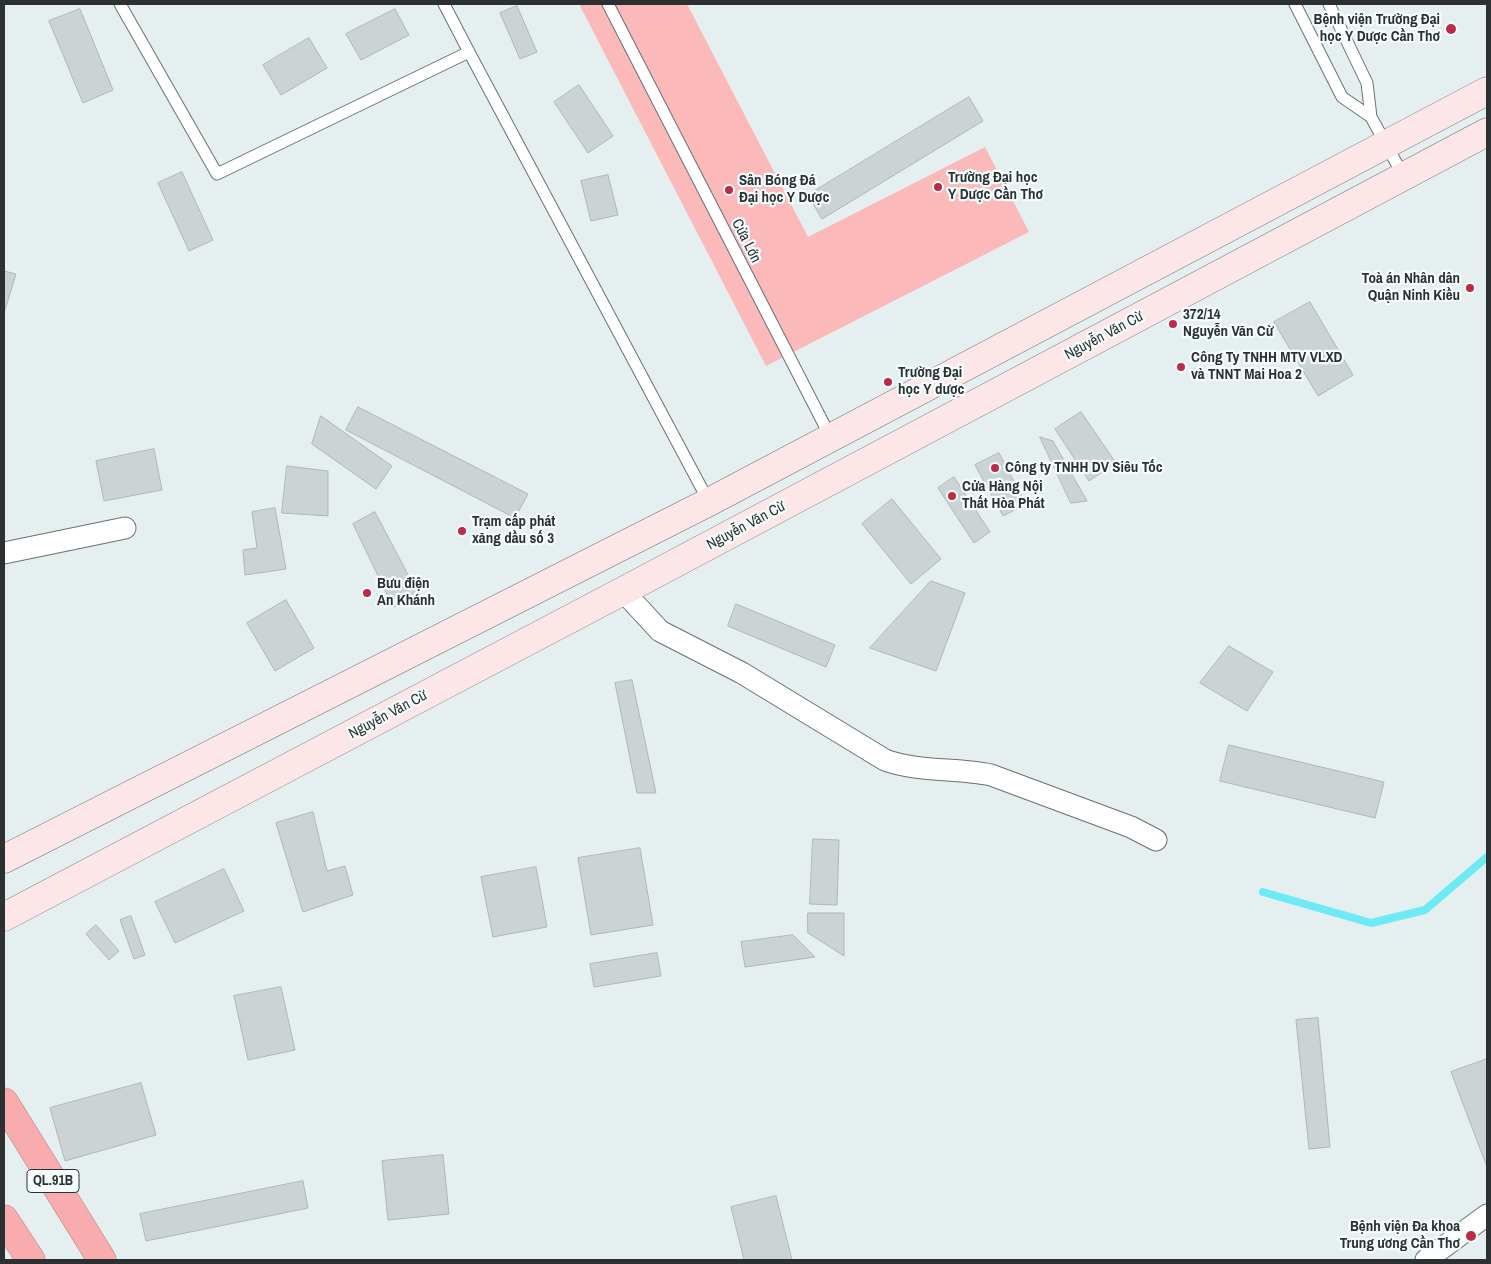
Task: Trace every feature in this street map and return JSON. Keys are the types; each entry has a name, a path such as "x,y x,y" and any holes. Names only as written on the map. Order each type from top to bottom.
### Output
{"highway":[{"name":"QL.91B","path":"4,1102 102,1260"},
{"path":"4,1219 31,1260"}],"main road":[{"path":"4,859 709,502 1487,91"},
{"name":"Nguyễn Văn Cừ","path":"4,916 623,591 1487,132"}],"street":[{"path":"4,553 124,528"},
{"path":"623,591 660,631 742,673 885,760 899,766 991,774 1131,827 1156,840"},
{"path":"1426,1260 1487,1215"}],"lane":[{"path":"120,4 217,174 469,52"},
{"path":"444,4 709,502"},
{"name":"Cửa Lớn","path":"608,4 830,438"},
{"path":"1295,4 1342,97 1371,117"},
{"path":"1329,4 1367,82 1371,117 1404,177"}],"shaded area":[{"name":"Sân Bóng Đá Đại học Y Dược","path":"579,4 687,4 808,237 985,147 1029,232 766,366"}],"building":[{"path":"517,6 537,52 520,59 500,13"},
{"path":"80,9 113,90 83,103 49,21"},
{"path":"395,9 409,35 361,60 346,34"},
{"path":"309,38 327,68 281,95 263,65"},
{"path":"579,85 613,136 588,153 554,102"},
{"path":"969,97 983,121 822,219 808,195"},
{"path":"182,172 213,240 189,251 158,183"},
{"path":"608,175 618,215 591,221 581,181"},
{"path":"4,271 16,274 4,313"},
{"path":"1310,302 1353,375 1318,396 1274,322"},
{"path":"358,407 528,494 515,518 346,430"},
{"path":"1081,412 1116,463 1089,481 1055,429"},
{"path":"321,416 392,466 376,489 312,444"},
{"path":"1040,437 1053,441 1087,501 1071,503"},
{"path":"154,449 162,490 104,501 96,461"},
{"path":"999,453 1026,504 1003,516 975,465"},
{"path":"287,466 328,471 328,516 282,513"},
{"path":"954,477 990,532 974,543 938,488"},
{"path":"892,499 941,559 911,584 862,524"},
{"path":"275,508 286,569 245,575 243,550 257,548 252,512"},
{"path":"375,512 422,601 393,607 353,524"},
{"path":"931,581 965,593 936,671 870,648"},
{"path":"286,600 314,648 275,671 247,623"},
{"path":"736,604 835,645 826,667 728,626"},
{"path":"1229,646 1273,672 1247,711 1200,683"},
{"path":"632,680 656,793 637,793 615,683"},
{"path":"1229,745 1384,782 1375,818 1220,781"},
{"path":"313,812 327,871 345,866 353,895 303,912 276,823"},
{"path":"813,839 839,840 837,905 810,904"},
{"path":"640,848 653,925 591,935 578,858"},
{"path":"536,867 547,927 493,937 481,877"},
{"path":"224,869 244,911 175,943 155,902"},
{"path":"808,913 844,913 844,956 808,933"},
{"path":"131,916 145,955 134,959 120,920"},
{"path":"96,925 119,951 109,960 86,934"},
{"path":"793,935 815,957 745,967 741,942"},
{"path":"657,953 661,976 594,987 590,964"},
{"path":"281,987 295,1050 248,1060 234,996"},
{"path":"1318,1018 1330,1147 1309,1149 1296,1020"},
{"path":"1487,1059 1487,1167 1451,1072"},
{"path":"141,1083 156,1135 65,1161 50,1108"},
{"path":"443,1155 449,1214 388,1220 382,1161"},
{"path":"303,1181 308,1208 146,1241 140,1214"},
{"path":"776,1196 792,1260 744,1260 731,1207"}],"waterway":[{"path":"1263,892 1371,923 1425,910 1487,857"}],"place":[{"name":"Bệnh viện Trường Đại học Y Dược Cần Thơ","path":"1451,29"},
{"name":"Trường Đại học Y Dược Cần Thơ","path":"938,187"},
{"name":"Sân Bóng Đá Đại học Y Dược","path":"729,190"},
{"name":"Toà án Nhân dân Quận Ninh Kiều","path":"1470,288"},
{"name":"372/14 Nguyễn Văn Cừ","path":"1173,324"},
{"name":"Công Ty TNHH MTV VLXD và TNNT Mai Hoa 2","path":"1181,367"},
{"name":"Trường Đại học Y dược","path":"888,382"},
{"name":"Công ty TNHH DV Siêu Tốc","path":"995,468"},
{"name":"Cửa Hàng Nội Thất Hòa Phát","path":"952,496"},
{"name":"Trạm cấp phát xăng dầu số 3","path":"462,531"},
{"name":"Bưu điện An Khánh","path":"367,593"},
{"name":"Bệnh viện Đa khoa Trung ương Cần Thơ","path":"1471,1236"}]}
